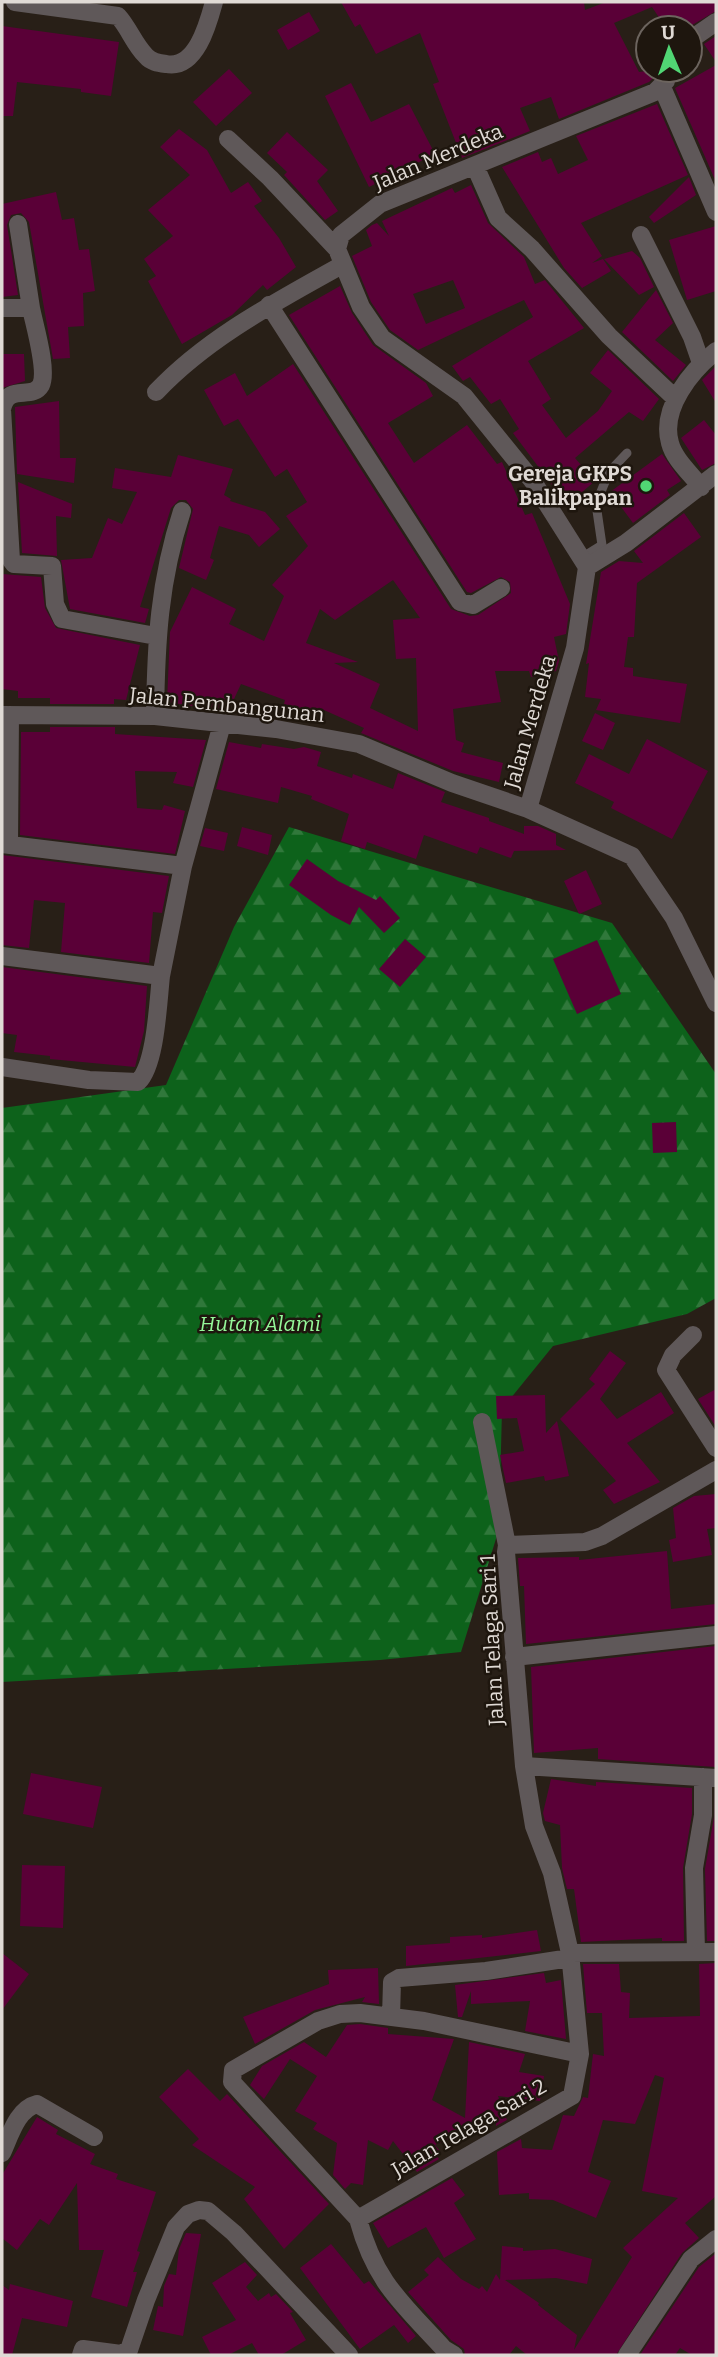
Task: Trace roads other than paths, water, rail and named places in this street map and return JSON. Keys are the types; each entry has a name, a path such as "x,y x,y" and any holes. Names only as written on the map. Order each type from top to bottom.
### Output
{"street":[{"path":"15,2 118,16 145,55 156,62 172,65 183,62 198,46 214,2"},
{"name":"Jalan Merdeka","path":"340,257 341,235 380,204 475,166 653,84"},
{"path":"666,84 716,212"},
{"path":"228,139 270,178 340,257 360,307 382,338 464,396 531,480 584,563 701,487 716,474"},
{"path":"475,166 498,218 518,234 609,336 676,399"},
{"path":"18,224 39,346 42,384 36,390 10,395 5,400 5,469 12,563 52,566 55,604 62,619 156,636"},
{"path":"641,235 692,337 701,363"},
{"path":"156,392 212,342 340,257"},
{"path":"269,305 460,602 473,605 501,589"},
{"path":"2,308 31,308"},
{"path":"701,487 670,445 669,429 676,399 701,363 716,351"},
{"path":"155,716 156,636 167,556 182,511"},
{"name":"Jalan Merdeka","path":"528,809 575,648 584,563"},
{"path":"6,715 6,845 183,866"},
{"name":"Jalan Pembangunan","path":"6,715 155,716 276,729 359,744 452,783 528,809 632,856 674,918 716,1003"},
{"path":"2,1068 89,1080 138,1082 145,1075 183,866 222,724"},
{"path":"2,957 161,976"},
{"path":"693,1335 673,1355 666,1370 716,1448"},
{"path":"482,1422 507,1545"},
{"name":"Jalan Telaga Sari 1","path":"570,1956 552,1873 534,1826 524,1766 507,1545 592,1540 716,1470"},
{"path":"514,1657 716,1635"},
{"path":"524,1766 710,1777 694,1868 696,1952"},
{"path":"391,2017 390,1990 392,1982 399,1978 486,1971 570,1956 716,1952"},
{"name":"Jalan Telaga Sari 2","path":"358,2219 572,2095 580,2054 570,1956"},
{"path":"444,2353 383,2282 371,2260 358,2219 232,2082 230,2074 242,2063 318,2021 340,2014 391,2017 580,2054"},
{"path":"2,2154 27,2106 37,2104 94,2137"},
{"path":"81,2355 83,2349 121,2354 129,2350 145,2300 176,2227 188,2214 199,2210 208,2211 234,2233 349,2355"},
{"path":"627,2355 691,2259 716,2239"}],"lane":[{"path":"584,563 602,545 596,504 613,466 627,453"}],"place":[{"name":"Gereja GKPS Balikpapan","path":"646,486"}],"park label":[{"name":"Hutan Alami","path":"260,1324"}]}
